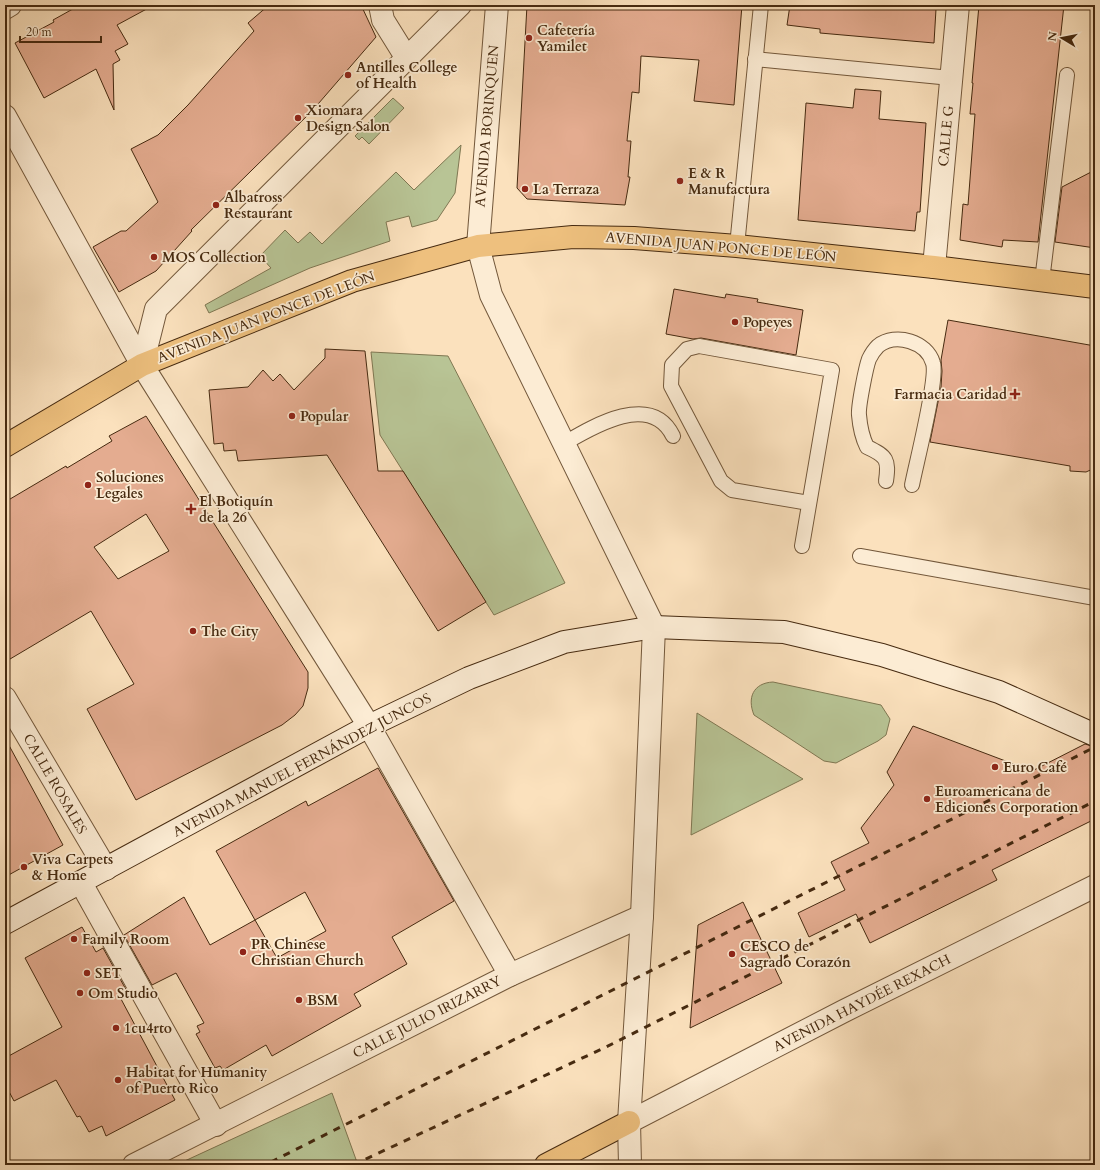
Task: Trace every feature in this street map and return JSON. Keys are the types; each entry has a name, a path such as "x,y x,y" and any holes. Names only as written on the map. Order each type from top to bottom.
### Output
{"main road":[{"name":"AVENIDA JUAN PONCE DE LEÓN","path":"5,446 142,366 352,281 478,246 573,237 634,238 736,246 934,267 1095,287"},
{"path":"546,1165 629,1122"}],"street":[{"path":"5,8 10,5"},
{"path":"380,5 383,20 406,57"},
{"path":"142,366 156,309 262,205 406,57 460,5"},
{"name":"AVENIDA BORINQUEN","path":"497,5 478,246 491,295 654,627"},
{"name":"CALLE G","path":"934,267 958,5"},
{"path":"5,116 142,366 369,726 510,975"},
{"path":"630,1165 629,1122 642,916 654,627"},
{"name":"AVENIDA MANUEL FERNÁNDEZ JUNCOS","path":"5,923 369,726 469,678 564,642 654,627 784,632 882,655 999,692 1095,735"},
{"name":"CALLE ROSALES","path":"5,698 106,869"},
{"path":"81,883 216,1125"},
{"name":"AVENIDA HAYDÉE REXACH","path":"629,1122 1095,886"},
{"name":"CALLE JULIO IRIZARRY","path":"134,1165 216,1125 510,975 642,916"}],"lane":[{"path":"736,246 761,5"},
{"path":"755,59 951,78"},
{"path":"1042,281 1067,75"},
{"path":"886,481 888,465 882,454 867,447 861,435 858,414 870,359 878,346 892,340 912,341 926,350 934,364 932,388 912,485"},
{"path":"802,546 832,370 699,346 687,349 672,365 671,386 721,481 732,490 809,503"},
{"path":"563,444 612,418 637,414 659,418 669,427 673,436"},
{"path":"860,556 1095,598"}],"green space":[{"path":"393,98 404,108 369,144 362,137 359,140 355,136"},
{"path":"461,145 455,193 437,220 412,227 409,216 386,222 390,241 310,268 209,313 205,305 271,268 260,256 285,230 298,243 310,232 322,244 396,172 414,190"},
{"path":"371,352 448,356 565,583 494,615 380,435"},
{"path":"773,682 881,705 890,719 886,735 878,741 836,763 824,761 754,715 751,703 753,692 761,685"},
{"path":"697,713 803,779 691,835"},
{"path":"332,1093 358,1165 176,1165"}],"building":[{"path":"80,5 154,5 117,25 128,44 115,51 120,60 113,64 114,110 96,69 44,98 15,43 54,22 53,20"},
{"path":"269,5 361,5 376,37 312,111 191,230 192,231 156,271 119,292 93,247 121,231 126,231 158,202 131,149 158,135 188,105 254,31 248,23"},
{"path":"527,5 742,5 734,105 694,101 699,60 641,56 639,93 632,92 627,141 631,141 628,177 630,177 625,205 527,199 517,188"},
{"path":"790,5 886,5 936,9 934,43 820,33 820,29 787,25"},
{"path":"979,5 1064,5 1038,242 1003,240 1002,247 960,240 963,204 968,205 975,114 970,114"},
{"path":"855,89 881,91 879,119 926,123 920,212 917,212 915,231 798,220 806,103 853,108"},
{"path":"1095,170 1095,248 1055,242 1062,187"},
{"name":"Popeyes","path":"674,289 725,298 726,294 758,299 757,302 803,310 796,355 701,338 693,339 666,334"},
{"name":"Farmacia Caridad","path":"948,320 1095,346 1095,468 1086,472 1070,471 1070,466 930,442 941,387 941,360"},
{"path":"325,349 365,351 378,471 403,471 486,602 438,631 327,455 238,461 236,450 224,451 223,443 214,444 209,390 248,387 263,370 273,381 280,374 294,390 325,358"},
{"path":"146,416 308,672 308,688 303,706 295,715 282,725 136,800 87,709 134,684 91,611 5,662 5,502 112,441 109,436","holes":["146,514 169,551 118,579 94,547"]},
{"path":"913,726 1032,771 1085,744 1095,747 1095,819 992,870 997,880 870,943 856,914 809,937 798,913 845,890 831,862 869,843 861,828 894,785 887,772"},
{"path":"5,738 63,845 5,877"},
{"path":"378,768 454,901 392,937 407,964 354,994 361,1006 272,1056 266,1045 223,1070 220,1066 215,1068 196,1034 200,1032 197,1026 204,1023 176,973 152,985 124,935 184,897 210,945 255,920 216,851 306,801 308,806","holes":["305,892 326,931 277,958 255,920"]},
{"name":"CESCO de Sagrado Corazón","path":"743,902 782,983 690,1028 698,925"},
{"path":"82,927 96,952 103,948 129,995 121,999 175,1100 106,1136 102,1126 89,1132 80,1116 77,1117 56,1080 14,1101 5,1084 5,1058 62,1027 25,958"}],"railway":[{"path":"271,1162 1095,747"},
{"path":"353,1165 606,1047 1095,801"}],"place":[{"name":"Cafetería Yamilet","path":"529,38"},
{"name":"Antilles College of Health","path":"348,75"},
{"name":"Xiomara Design Salon","path":"298,118"},
{"name":"E & R Manufactura","path":"680,181"},
{"name":"La Terraza","path":"525,189"},
{"name":"Albatross Restaurant","path":"216,205"},
{"name":"MOS Collection","path":"154,257"},
{"name":"Popeyes","path":"735,322"},
{"name":"Farmacia Caridad","path":"1015,394"},
{"name":"Popular","path":"292,416"},
{"name":"Soluciones Legales","path":"88,485"},
{"name":"El Botiquín de la 26","path":"191,509"},
{"name":"The City","path":"193,631"},
{"name":"Euro Café","path":"995,767"},
{"name":"Euroamericana de Ediciones Corporation","path":"927,799"},
{"name":"Viva Carpets & Home","path":"24,867"},
{"name":"Family Room","path":"74,939"},
{"name":"PR Chinese Christian Church","path":"243,952"},
{"name":"CESCO de Sagrado Corazón","path":"732,954"},
{"name":"SET","path":"87,973"},
{"name":"Om Studio","path":"80,993"},
{"name":"BSM","path":"299,1000"},
{"name":"1cu4rto","path":"116,1028"},
{"name":"Habitat for Humanity of Puerto Rico","path":"118,1080"}]}
